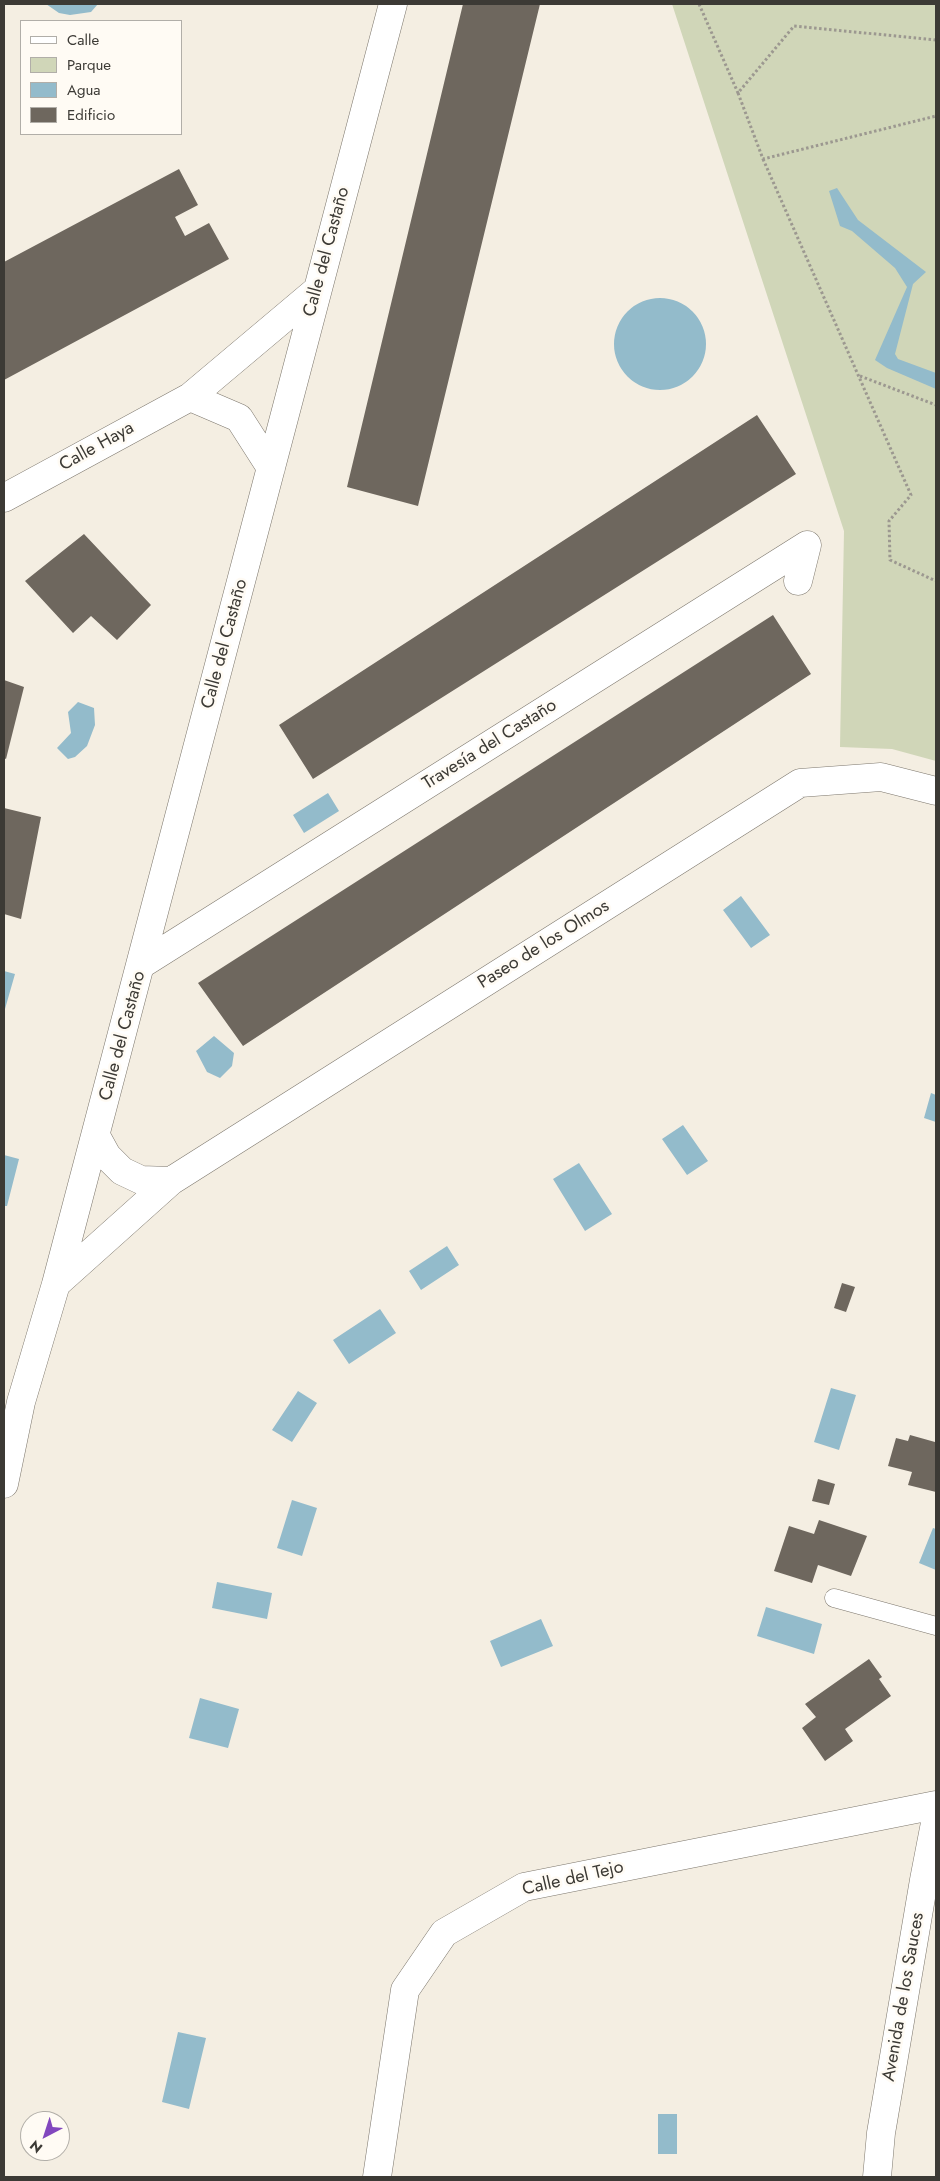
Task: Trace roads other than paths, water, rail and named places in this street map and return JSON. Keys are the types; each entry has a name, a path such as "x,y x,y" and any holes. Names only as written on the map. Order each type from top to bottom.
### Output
{"street":[{"name":"Calle del Castaño","path":"56,1284 142,964 316,292 393,4"},
{"name":"Calle Haya","path":"4,498 190,397 316,292"},
{"path":"190,397 239,418 271,468"},
{"name":"Travesía del Castaño","path":"142,964 807,545 798,581"},
{"name":"Paseo de los Olmos","path":"56,1284 171,1181 800,783 881,778 936,791"},
{"path":"96,1136 107,1156 122,1171 142,1180 171,1181"},
{"path":"4,1484 21,1402 56,1284"},
{"path":"4,1424 21,1402"},
{"name":"Calle del Tejo","path":"377,2177 405,1990 444,1933 524,1887 936,1805"},
{"name":"Avenida de los Sauces","path":"878,2177 881,2133 936,1818"}],"lane":[{"path":"834,1598 936,1626"}],"water":[{"path":"46,4 98,4 91,12 70,15 59,13"},
{"path":"837,188 858,220 926,272 913,284 895,354 898,359 936,373 936,389 887,368 875,360 907,287 895,268 852,231 840,226 829,191"},
{"path":"660,298 677,302 692,312 702,327 706,344 702,361 692,376 677,386 660,390 643,386 628,376 618,361 614,344 618,327 628,312 643,302"},
{"path":"78,702 94,708 95,725 87,746 75,757 68,759 57,748 71,733 68,712"},
{"path":"328,793 339,811 304,833 293,815"},
{"path":"741,896 770,935 751,948 723,910"},
{"path":"4,971 15,974 5,1009 4,1009"},
{"path":"214,1036 234,1053 232,1066 220,1078 207,1072 196,1051"},
{"path":"931,1093 936,1095 936,1122 924,1118"},
{"path":"683,1125 708,1161 687,1175 662,1139"},
{"path":"4,1155 19,1159 7,1206 4,1206"},
{"path":"579,1163 612,1214 585,1231 553,1179"},
{"path":"447,1246 459,1265 421,1290 409,1271"},
{"path":"380,1309 396,1333 349,1364 333,1340"},
{"path":"831,1388 856,1395 839,1450 814,1442"},
{"path":"298,1391 317,1403 292,1442 272,1430"},
{"path":"292,1500 317,1508 302,1556 277,1548"},
{"path":"933,1528 936,1529 936,1570 919,1563"},
{"path":"217,1582 272,1593 267,1619 212,1608"},
{"path":"766,1607 822,1624 814,1654 757,1636"},
{"path":"541,1619 553,1646 501,1667 490,1641"},
{"path":"200,1698 239,1709 228,1748 189,1738"},
{"path":"178,2032 206,2038 189,2109 162,2102"},
{"path":"658,2114 677,2114 677,2154 658,2154"}]}
